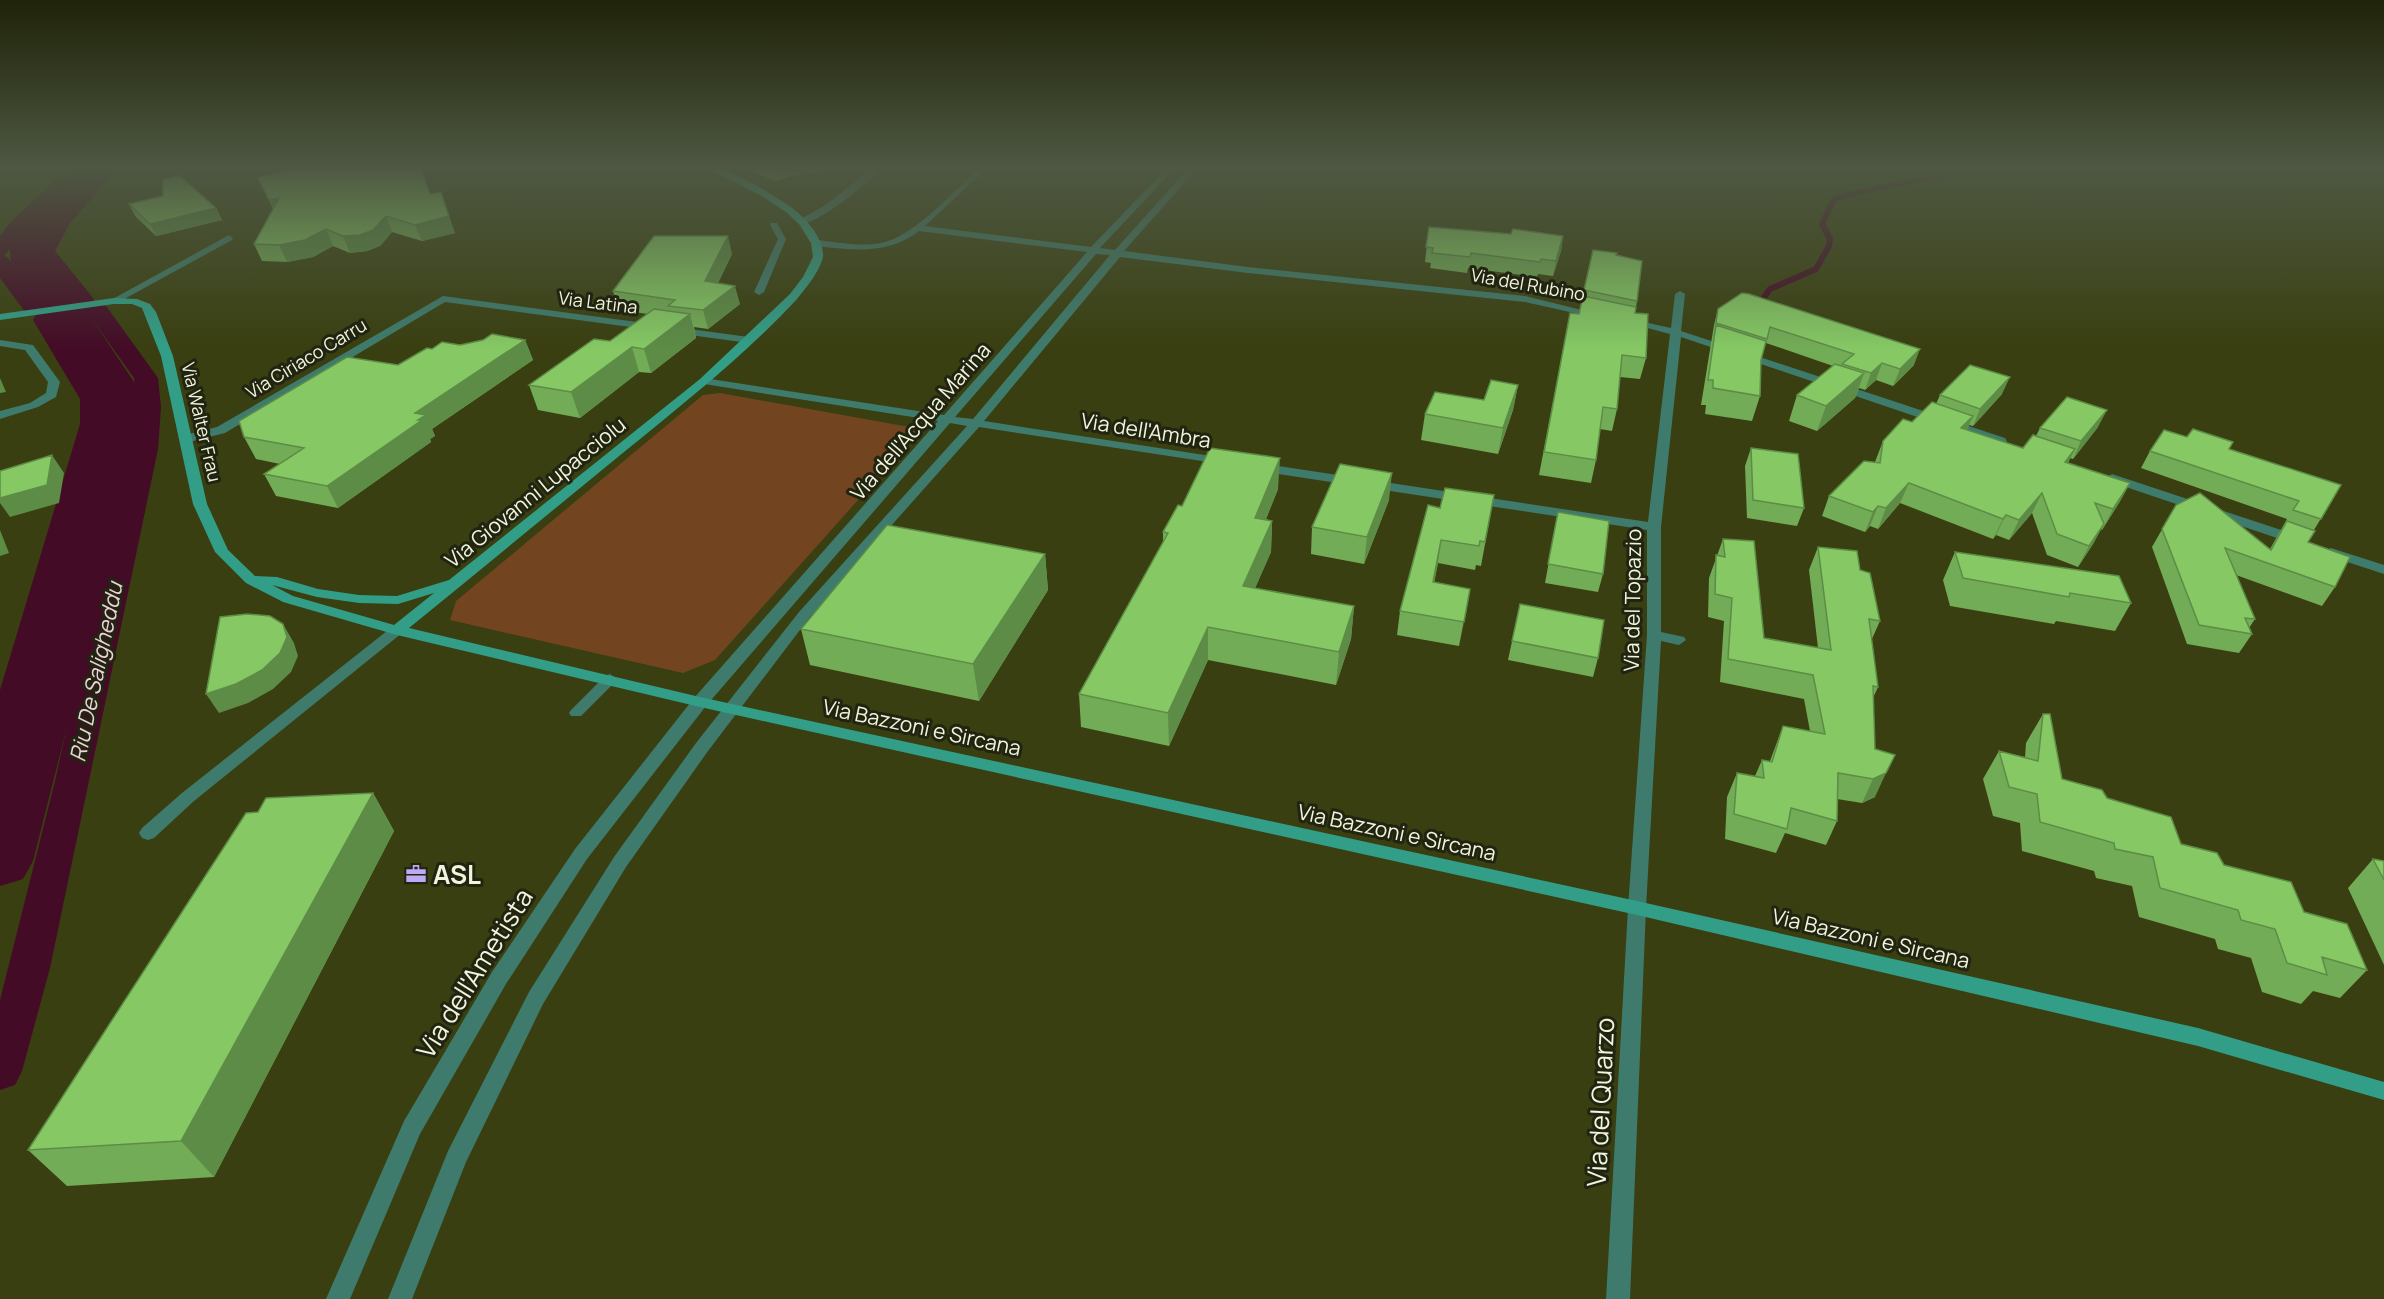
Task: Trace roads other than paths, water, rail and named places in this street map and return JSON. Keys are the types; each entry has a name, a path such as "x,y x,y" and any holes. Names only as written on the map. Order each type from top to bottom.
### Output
{"street":[{"path":"806,229 816,243 874,247 907,237 915,229"},
{"name":"Via del Rubino","path":"921,229 1116,255 1499,296 1616,319 1676,332 2017,447"},
{"name":"Via dell'Acqua Marina","path":"700,702 1113,229"},
{"name":"Via dell'Acqua Marina","path":"732,708 804,615 975,424 1139,229"},
{"name":"Via Giovanni Lupacciolu","path":"148,833 188,796 462,579 704,381 794,296 808,278 818,257 816,243"},
{"name":"Via del Topazio","path":"1637,908 1654,636 1654,527 1680,294"},
{"name":"Via Latina","path":"443,299 749,340"},
{"name":"Via Ciriaco Carru","path":"185,439 221,430 443,299"},
{"name":"Via Walter Frau","path":"0,316 114,301 133,302 146,306 151,312 167,356 200,504 222,552 251,580 288,599 397,630"},
{"path":"0,415 34,405 52,395 54,382 29,346 1,342"},
{"name":"Via dell'Ambra","path":"704,381 1654,527"},
{"path":"2096,473 2384,570"},
{"path":"251,580 277,581 317,593 359,599 398,600 462,579"},
{"name":"Via Bazzoni e Sircana","path":"397,630 700,702 1637,908 2198,1037 2384,1091"},
{"path":"1654,636 1679,640"},
{"name":"Via dell'Ametista","path":"338,1299 412,1128 499,978 581,854 700,702"},
{"path":"400,1299 456,1158 536,999 620,862 732,708"},
{"name":"Via del Quarzo","path":"1618,1299 1637,908"}],"lane":[{"path":"759,292 782,239 776,229"},
{"path":"114,301 208,247 229,238"},
{"path":"576,713 610,680"}],"waterway":[{"name":"Riu De Saligheddu","path":"0,251 15,229"},
{"name":"Riu De Saligheddu","path":"0,861 123,419 119,391 74,321 29,263 27,251 29,239 37,229"},
{"name":"Riu De Saligheddu","path":"0,261 33,307 83,299 45,251 58,229"},
{"path":"1760,303 1770,289 1816,269 1829,246 1830,239 1824,229"},
{"name":"Riu De Saligheddu","path":"0,745 93,424 92,399 44,320 98,311 146,378 149,407 145,449 30,968 0,1071"}],"place":[{"name":"ASL","path":"416,874"}]}
